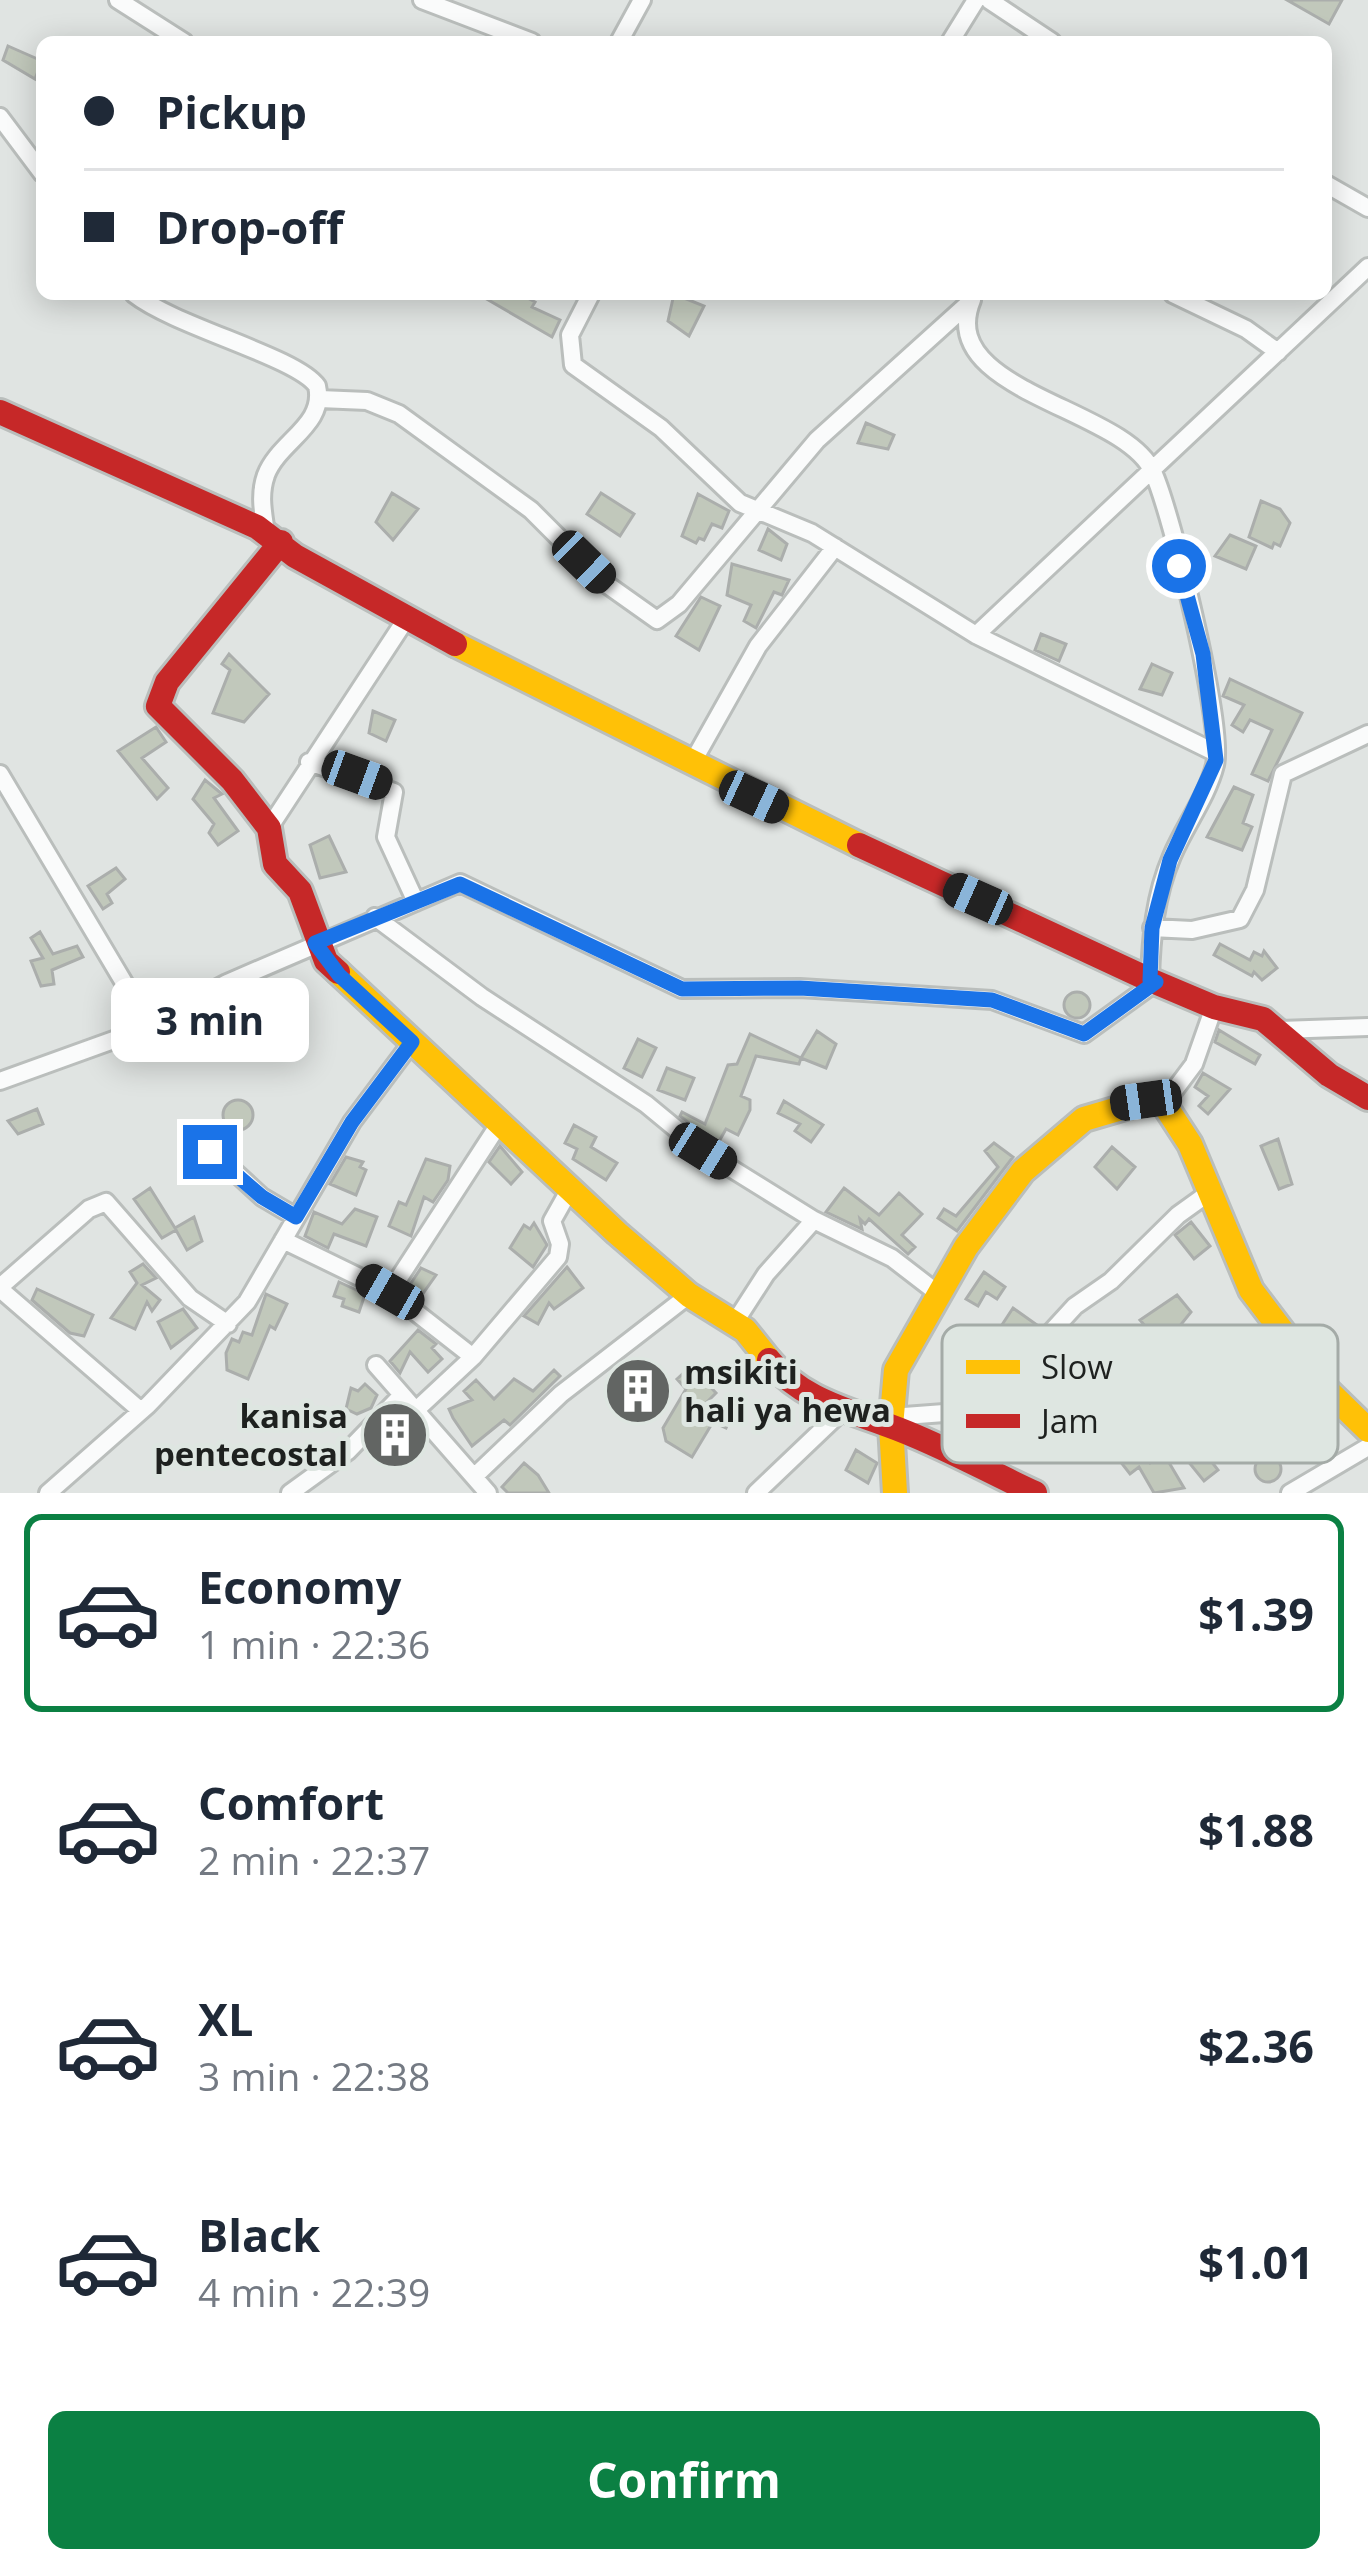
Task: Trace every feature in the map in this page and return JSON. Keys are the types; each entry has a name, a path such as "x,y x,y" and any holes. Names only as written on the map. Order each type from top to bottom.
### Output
{"street":[{"path":"118,0 175,36"},
{"path":"422,0 516,36"},
{"path":"622,36 642,0"},
{"path":"954,36 976,0"},
{"path":"989,0 1043,36"},
{"path":"0,117 36,164"},
{"path":"1332,187 1368,208"},
{"path":"976,635 1368,266"},
{"path":"144,300 190,327 306,373 320,399 316,414 267,472 261,503 274,538"},
{"path":"588,300 570,335 573,365 661,428 754,510 795,523 976,635 1216,753"},
{"path":"320,399 367,401 399,413 531,509 602,580 657,620 679,604 818,440 971,300"},
{"path":"972,300 966,323 980,356 1024,393 1120,434 1153,471 1203,654 1216,753 1170,860 1152,928 1153,981"},
{"path":"1185,300 1246,328 1278,352"},
{"path":"0,412 274,538 406,619 691,765 1153,981 1214,1006 1263,1019 1329,1075 1368,1097"},
{"path":"274,538 166,682 158,706 232,780 269,828 275,864 300,892 315,943 339,975 570,1189 689,1295 735,1322 787,1381 842,1412 891,1421 942,1446"},
{"path":"691,765 758,646 835,547"},
{"path":"269,828 406,619"},
{"path":"1152,928 1205,928 1240,919 1255,890 1283,774 1368,734"},
{"path":"309,762 394,792 386,837 416,902"},
{"path":"0,774 148,1023"},
{"path":"0,1081 148,1023 315,943 460,884 682,989 800,988 992,1000 1077,1033 1089,1030 1153,981"},
{"path":"375,917 482,998 646,1104 703,1151 814,1220 892,1258 940,1295"},
{"path":"1165,1104 1194,1064 1214,1006"},
{"path":"1280,1030 1368,1028"},
{"path":"48,1493 141,1411 228,1324 352,1122 412,1042"},
{"path":"895,1493 891,1421 901,1358 1005,1192 1084,1119 1152,1099 1165,1104 1210,1192 1251,1290 1278,1325"},
{"path":"390,1292 501,1121"},
{"path":"190,1131 262,1197 296,1217"},
{"path":"414,1412 473,1357 558,1258 560,1244 552,1221 570,1189"},
{"path":"1058,1325 1210,1192"},
{"path":"141,1411 0,1288 89,1209 106,1202 190,1298 228,1324"},
{"path":"735,1322 766,1274 814,1220"},
{"path":"283,1240 390,1292 473,1357"},
{"path":"477,1474 561,1394 689,1295"},
{"path":"376,1365 414,1412 477,1474 488,1493"},
{"path":"290,1493 348,1451 401,1396"},
{"path":"1338,1401 1368,1430"},
{"path":"756,1493 842,1412"},
{"path":"891,1421 942,1415"},
{"path":"1290,1493 1368,1447"},
{"path":"975,1463 1035,1493"}],"building":[{"path":"1287,0 1342,0 1329,24"},
{"path":"8,46 36,58 35,79 3,60"},
{"path":"488,300 535,302 532,307 560,320 552,337"},
{"path":"673,300 704,306 689,336 668,321"},
{"path":"866,423 894,435 888,449 858,443"},
{"path":"392,493 418,509 393,540 376,522"},
{"path":"601,493 634,514 620,536 587,514"},
{"path":"698,494 729,511 722,528 712,524 704,540 699,538 696,543 682,536"},
{"path":"1261,501 1280,509 1290,523 1280,546 1274,543 1272,548 1249,537"},
{"path":"768,529 787,544 781,560 759,550"},
{"path":"1230,535 1256,546 1246,569 1215,556"},
{"path":"732,564 789,580 782,595 774,592 756,628 744,621 751,605 727,595"},
{"path":"701,597 720,606 699,650 676,636"},
{"path":"1041,634 1066,644 1059,661 1035,650"},
{"path":"229,654 269,694 244,722 213,713 230,670 222,664"},
{"path":"1152,664 1172,673 1162,695 1140,689"},
{"path":"1230,679 1302,713 1268,781 1252,774 1272,730 1250,720 1243,732 1232,725 1244,705 1223,696"},
{"path":"373,711 395,720 386,741 369,733"},
{"path":"156,727 166,742 142,758 168,788 157,799 118,751"},
{"path":"205,780 222,794 214,798 238,831 218,845 209,833 214,824 193,799"},
{"path":"1234,787 1253,795 1243,823 1252,827 1242,850 1207,837"},
{"path":"329,836 346,872 320,878 310,845"},
{"path":"116,868 125,879 107,894 112,903 103,909 88,886"},
{"path":"40,932 53,954 77,946 83,957 52,970 54,984 41,986 31,961 43,958 31,938"},
{"path":"1220,944 1250,960 1254,952 1262,956 1264,951 1277,968 1262,980 1254,972 1252,976 1214,955"},
{"path":"1077,992 1090,1005 1077,1018 1064,1005"},
{"path":"1219,1030 1260,1055 1255,1064 1215,1042"},
{"path":"817,1031 836,1044 826,1068 801,1058"},
{"path":"750,1034 801,1058 799,1064 756,1056 741,1096 750,1100 750,1110 738,1135 726,1129 717,1145 680,1116 682,1112 705,1124 728,1065 737,1064"},
{"path":"638,1039 656,1048 642,1077 624,1068"},
{"path":"667,1068 694,1078 685,1100 658,1090"},
{"path":"1203,1073 1230,1089 1208,1114 1199,1106 1208,1096 1195,1087"},
{"path":"238,1100 249,1104 253,1115 249,1126 238,1130 227,1126 223,1115 227,1104"},
{"path":"784,1101 823,1125 811,1142 795,1131 800,1124 778,1113"},
{"path":"37,1109 43,1124 18,1134 8,1121"},
{"path":"574,1125 596,1137 591,1147 617,1163 606,1180 573,1159 577,1149 565,1143"},
{"path":"1278,1139 1292,1184 1279,1189 1261,1146"},
{"path":"994,1143 1013,1157 957,1231 938,1218 944,1209 956,1216 998,1167 985,1151"},
{"path":"500,1146 522,1172 511,1184 489,1162"},
{"path":"1112,1147 1135,1167 1117,1189 1095,1167"},
{"path":"346,1157 363,1162 360,1167 366,1170 356,1195 330,1184"},
{"path":"426,1159 450,1166 448,1180 433,1202 424,1197 411,1236 389,1226 399,1202 406,1205"},
{"path":"150,1188 175,1228 194,1217 202,1241 187,1250 176,1230 162,1238 134,1199"},
{"path":"844,1188 879,1215 899,1193 922,1214 902,1235 915,1247 908,1254 869,1219 865,1224 860,1219 862,1229 826,1212"},
{"path":"355,1209 377,1217 366,1246 334,1234 328,1248 305,1236 314,1212 342,1224"},
{"path":"1191,1222 1210,1246 1194,1259 1175,1235"},
{"path":"534,1223 547,1245 533,1267 510,1248 524,1225 530,1229"},
{"path":"143,1264 156,1278 142,1285 160,1300 152,1311 147,1302 135,1329 111,1318 137,1283 130,1272"},
{"path":"567,1267 583,1288 554,1309 549,1303 538,1324 524,1316"},
{"path":"421,1268 436,1275 419,1299 407,1289"},
{"path":"984,1272 1005,1287 997,1299 986,1292 978,1306 966,1299"},
{"path":"339,1282 365,1294 359,1312 342,1306 344,1299 334,1296"},
{"path":"37,1289 93,1315 84,1336 70,1333 32,1300"},
{"path":"266,1294 287,1304 275,1329 270,1326 248,1379 227,1370 226,1353 232,1339 239,1342 243,1332 252,1335"},
{"path":"1177,1295 1191,1312 1181,1325 1144,1325 1140,1320"},
{"path":"1013,1308 1037,1325 1002,1325"},
{"path":"183,1309 197,1328 171,1348 158,1322"},
{"path":"418,1330 436,1344 432,1348 442,1359 428,1372 410,1352 400,1373 390,1361"},
{"path":"691,1366 716,1393 705,1404 732,1415 726,1428 713,1422 692,1457 666,1441 663,1428 686,1389 677,1379"},
{"path":"554,1370 560,1376 510,1425 504,1420 472,1446 449,1409 472,1400 464,1391 476,1380 494,1399 514,1379 533,1391"},
{"name":"msikiti hali ya hewa","path":"636,1373 656,1394 640,1409 621,1389"},
{"path":"365,1384 377,1395 371,1408 357,1414 346,1409 351,1388 358,1391"},
{"path":"398,1418 415,1433 403,1450 383,1433"},
{"path":"856,1450 877,1463 868,1483 846,1470"},
{"path":"524,1463 549,1493 508,1493 502,1487"},
{"path":"1122,1463 1169,1463 1184,1488 1154,1493 1139,1467 1130,1474"},
{"path":"1189,1463 1213,1463 1218,1470 1204,1481"},
{"path":"1257,1463 1280,1464 1280,1474 1273,1481 1263,1481 1256,1474"}],"traffic: slow":[{"path":"455,644 859,845"},
{"path":"338,972 617,1233 689,1295 745,1330 769,1360"},
{"path":"895,1493 891,1426 896,1370 966,1247 1023,1171 1084,1119 1152,1099 1164,1104 1190,1144 1251,1290 1278,1325"},
{"path":"1338,1401 1368,1430"}],"traffic: jam":[{"path":"0,412 257,527 295,556 455,644"},
{"path":"281,542 167,682 158,706 232,780 269,828 275,864 300,891 326,961 338,972"},
{"path":"859,845 1150,980 1214,1007 1263,1019 1329,1075 1368,1098"},
{"path":"769,1360 795,1384 825,1401 942,1448"},
{"path":"973,1463 1035,1493"}],"place":[{"name":"msikiti hali ya hewa","path":"638,1391"},
{"name":"kanisa pentecostal","path":"395,1435"}],"route":[{"path":"210,1152 262,1197 296,1217 352,1122 412,1042 339,975 315,943 460,884 682,989 800,988 992,1000 1084,1034 1133,994 1156,982 1150,980 1152,928 1170,860 1214,767 1203,654 1179,566"}]}
